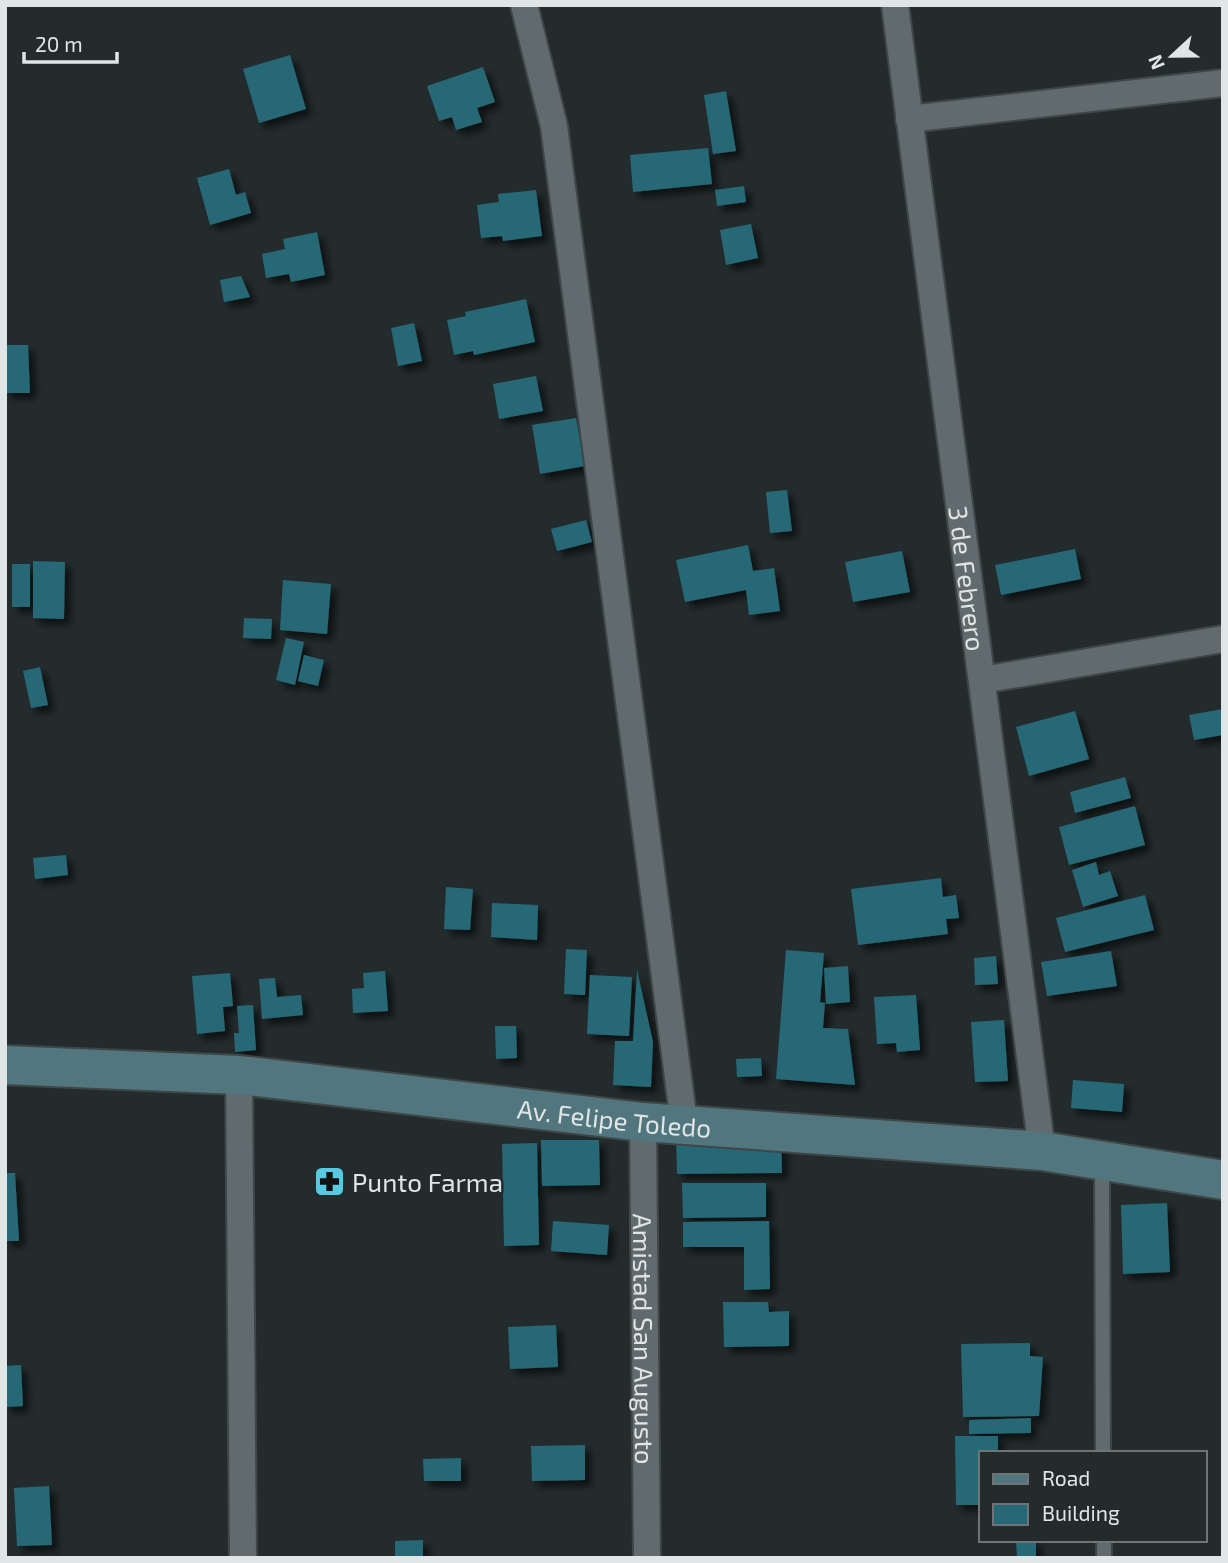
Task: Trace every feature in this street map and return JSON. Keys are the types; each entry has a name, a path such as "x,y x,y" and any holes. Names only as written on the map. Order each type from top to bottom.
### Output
{"main road":[{"name":"Av. Felipe Toledo","path":"5,1065 239,1075 643,1122 1042,1151 1223,1180"}],"street":[{"path":"524,5 554,126 684,1123"},
{"name":"3 de Febrero","path":"895,5 1042,1151"},
{"path":"909,119 1223,83"},
{"path":"982,680 1223,639"},
{"path":"239,1075 243,1558"},
{"name":"Amistad San Augusto","path":"643,1122 647,1558"}],"lane":[{"path":"1102,1160 1103,1451"}],"building":[{"path":"290,55 306,109 259,123 243,69"},
{"path":"483,67 495,102 477,108 482,122 456,130 452,117 439,121 427,86"},
{"path":"726,91 736,151 713,154 704,95"},
{"path":"708,148 712,184 633,192 630,155"},
{"path":"229,169 236,195 245,192 251,213 210,225 197,178"},
{"path":"744,186 746,202 717,206 715,190"},
{"path":"536,190 542,236 503,241 502,236 481,238 477,205 499,202 498,194"},
{"path":"751,224 758,258 726,265 720,230"},
{"path":"317,232 325,275 291,282 289,274 266,278 262,254 285,249 283,239"},
{"path":"241,276 250,297 224,302 220,280"},
{"path":"526,299 535,342 474,355 473,351 454,355 447,320 466,316 465,312"},
{"path":"414,323 422,361 398,366 391,328"},
{"path":"5,345 28,345 30,393 5,393"},
{"path":"536,376 543,411 499,419 493,384"},
{"path":"576,418 585,466 540,474 532,425"},
{"path":"787,490 792,531 770,533 766,492"},
{"path":"586,520 592,542 557,551 551,529"},
{"path":"748,545 753,571 774,568 780,611 749,615 746,590 685,602 676,560"},
{"path":"1075,549 1081,579 1001,595 995,565"},
{"path":"902,551 910,592 853,602 845,562"},
{"path":"33,561 65,562 64,619 33,618"},
{"path":"12,564 30,564 30,607 12,607"},
{"path":"283,580 331,584 327,634 280,630"},
{"path":"244,618 272,619 271,639 243,638"},
{"path":"286,638 304,642 295,685 276,680"},
{"path":"304,655 324,660 318,686 298,681"},
{"path":"40,667 48,705 31,708 23,671"},
{"path":"1223,709 1223,735 1194,740 1189,715"},
{"path":"1075,711 1089,759 1029,776 1016,727"},
{"path":"1125,777 1131,798 1075,813 1070,792"},
{"path":"1135,806 1145,845 1069,865 1059,827"},
{"path":"66,855 68,875 35,879 33,858"},
{"path":"1096,862 1099,875 1110,871 1118,896 1083,907 1072,870"},
{"path":"941,878 943,897 956,895 959,918 946,919 948,934 858,945 851,889"},
{"path":"446,887 473,889 470,930 444,929"},
{"path":"1145,895 1154,930 1065,952 1056,918"},
{"path":"492,903 538,905 537,940 491,937"},
{"path":"566,949 587,950 585,995 564,994"},
{"path":"786,950 824,953 820,1002 825,1003 823,1028 848,1029 855,1085 776,1079"},
{"path":"1111,951 1117,986 1047,996 1041,962"},
{"path":"996,956 998,984 975,985 974,958"},
{"path":"848,966 850,1002 826,1004 824,968"},
{"path":"637,970 653,1042 651,1087 613,1085 615,1041 633,1041"},
{"path":"385,971 388,1011 353,1013 352,989 364,988 363,973"},
{"path":"230,973 233,1006 223,1007 225,1031 197,1034 192,976"},
{"path":"590,975 632,977 629,1036 587,1034"},
{"path":"275,978 277,997 301,995 303,1015 262,1019 259,979"},
{"path":"916,995 920,1050 897,1052 896,1043 877,1044 874,997"},
{"path":"253,1005 256,1050 235,1052 234,1033 239,1033 237,1006"},
{"path":"1004,1020 1008,1081 975,1082 971,1022"},
{"path":"495,1026 516,1026 517,1058 496,1059"},
{"path":"761,1058 762,1076 737,1077 736,1059"},
{"path":"1073,1080 1124,1084 1122,1112 1071,1108"},
{"path":"781,1135 782,1173 677,1174 676,1136"},
{"path":"541,1140 599,1140 600,1185 542,1186"},
{"path":"537,1143 539,1245 504,1246 502,1144"},
{"path":"5,1173 15,1173 19,1241 5,1241"},
{"path":"682,1183 766,1183 766,1217 683,1218"},
{"path":"1167,1203 1170,1272 1123,1274 1121,1205"},
{"path":"553,1221 609,1225 607,1255 551,1251"},
{"path":"769,1221 770,1289 744,1290 744,1247 683,1247 683,1222"},
{"path":"723,1302 768,1302 769,1312 789,1311 789,1346 724,1347"},
{"path":"556,1325 558,1367 510,1369 508,1327"},
{"path":"1030,1343 1030,1356 1043,1357 1039,1416 963,1417 961,1344"},
{"path":"21,1365 23,1406 5,1407 5,1366"},
{"path":"1031,1418 1031,1433 969,1434 969,1420"},
{"path":"955,1436 998,1436 998,1451 979,1451 979,1505 956,1505"},
{"path":"585,1445 585,1480 532,1481 531,1446"},
{"path":"461,1458 461,1481 424,1481 423,1459"},
{"path":"49,1486 52,1545 17,1546 14,1488"},
{"path":"423,1540 423,1558 395,1558 395,1541"},
{"path":"1016,1542 1036,1542 1036,1558 1017,1558"}],"place":[{"name":"Punto Farma","path":"329,1181"}]}
